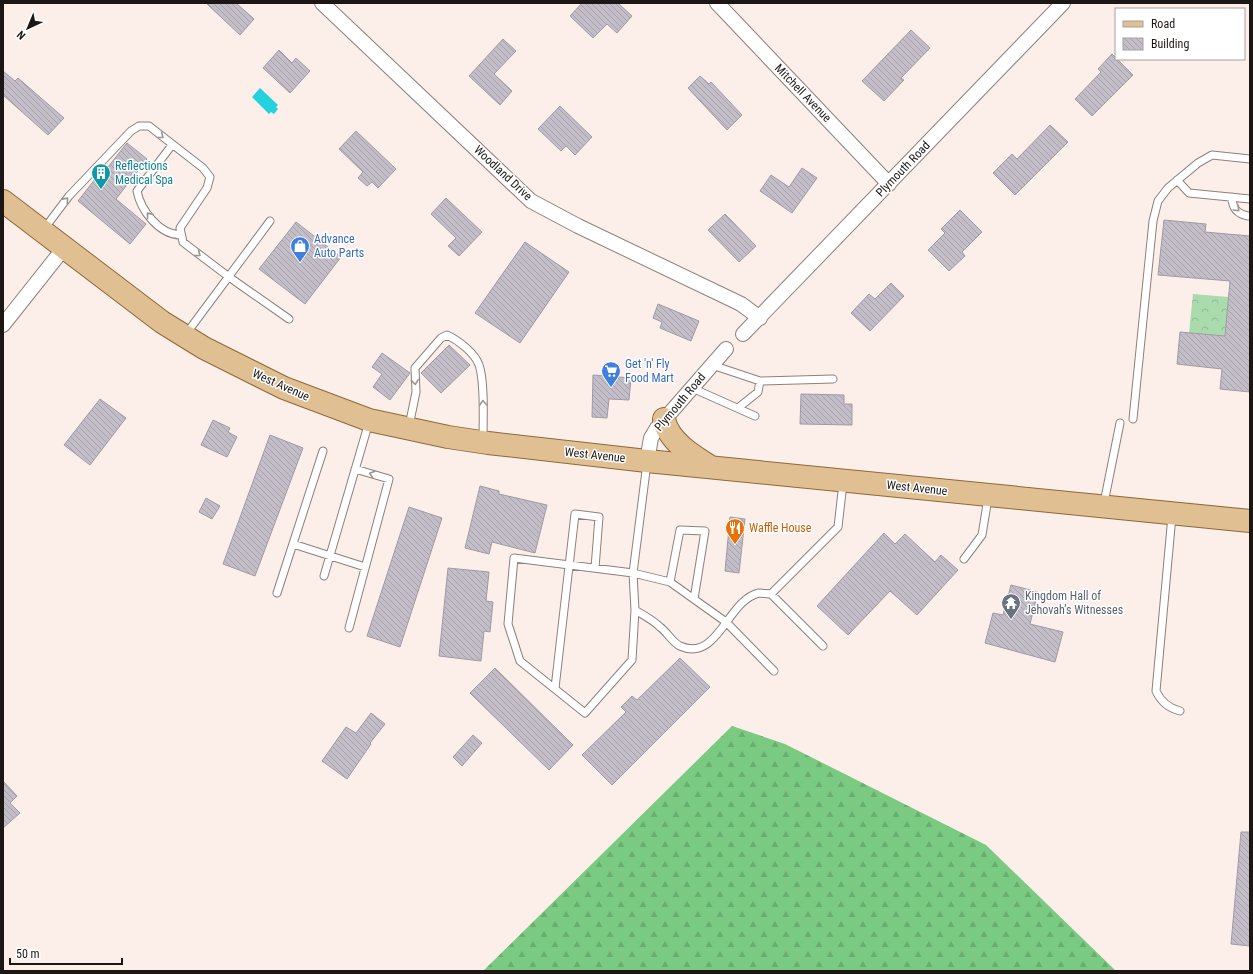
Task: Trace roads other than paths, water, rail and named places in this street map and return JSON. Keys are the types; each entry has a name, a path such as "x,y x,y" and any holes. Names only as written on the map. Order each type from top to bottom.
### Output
{"main road":[{"name":"West Avenue","path":"3,201 162,322 185,336 241,368 284,388 369,420 409,429 483,442 647,461 1250,521"},
{"path":"664,420 666,428 676,441 712,467"}],"street":[{"name":"Woodland Drive","path":"322,3 532,201 578,226 741,304 760,318"},
{"name":"Mitchell Avenue","path":"717,3 889,184"},
{"name":"Plymouth Road","path":"742,334 760,318 1064,3"},
{"path":"3,325 64,248"},
{"name":"Plymouth Road","path":"647,461 651,438 664,420 726,350"}],"lane":[{"path":"43,232 61,205 132,131 138,126 149,126 203,168 210,178 208,188 180,228 180,235 188,246 228,277 289,318"},
{"path":"172,145 137,191 142,206 161,229 167,233 180,235"},
{"path":"1133,419 1154,221 1158,201 1177,180 1198,163 1212,155 1250,159"},
{"path":"1177,180 1189,193 1250,199"},
{"path":"1232,197 1232,205 1235,210 1248,216"},
{"path":"185,336 270,221"},
{"path":"409,429 416,392 415,368 441,338 447,335 455,339 474,357 479,364 483,408 483,442"},
{"path":"712,365 760,381 833,379"},
{"path":"738,408 758,392 760,381"},
{"path":"692,388 756,416"},
{"path":"324,576 369,420"},
{"path":"1104,507 1120,423"},
{"path":"277,594 323,451"},
{"path":"647,461 633,573 634,610 632,660 585,713 520,661 508,624 514,558 633,573 670,582 726,622 774,671"},
{"path":"348,628 389,480 355,469"},
{"path":"771,594 838,527 843,480"},
{"path":"964,559 982,535 988,495"},
{"path":"555,688 576,514 599,517 595,568"},
{"path":"1173,514 1156,691 1160,699 1166,705 1180,711"},
{"path":"670,582 680,530 706,531 694,599"},
{"path":"293,544 365,567"},
{"path":"634,610 660,626 680,646 697,649 709,644 742,602 759,593 771,594 823,646"}],"water":[{"path":"260,88 278,105 276,107 278,109 274,114 271,112 269,114 252,97"}],"place":[{"name":"Reflections Medical Spa","path":"101,190"},
{"name":"Advance Auto Parts","path":"300,263"},
{"name":"Get 'n' Fly Food Mart","path":"611,388"},
{"name":"Waffle House","path":"735,545"},
{"name":"Kingdom Hall of Jehovah’s Witnesses","path":"1011,620"}]}
